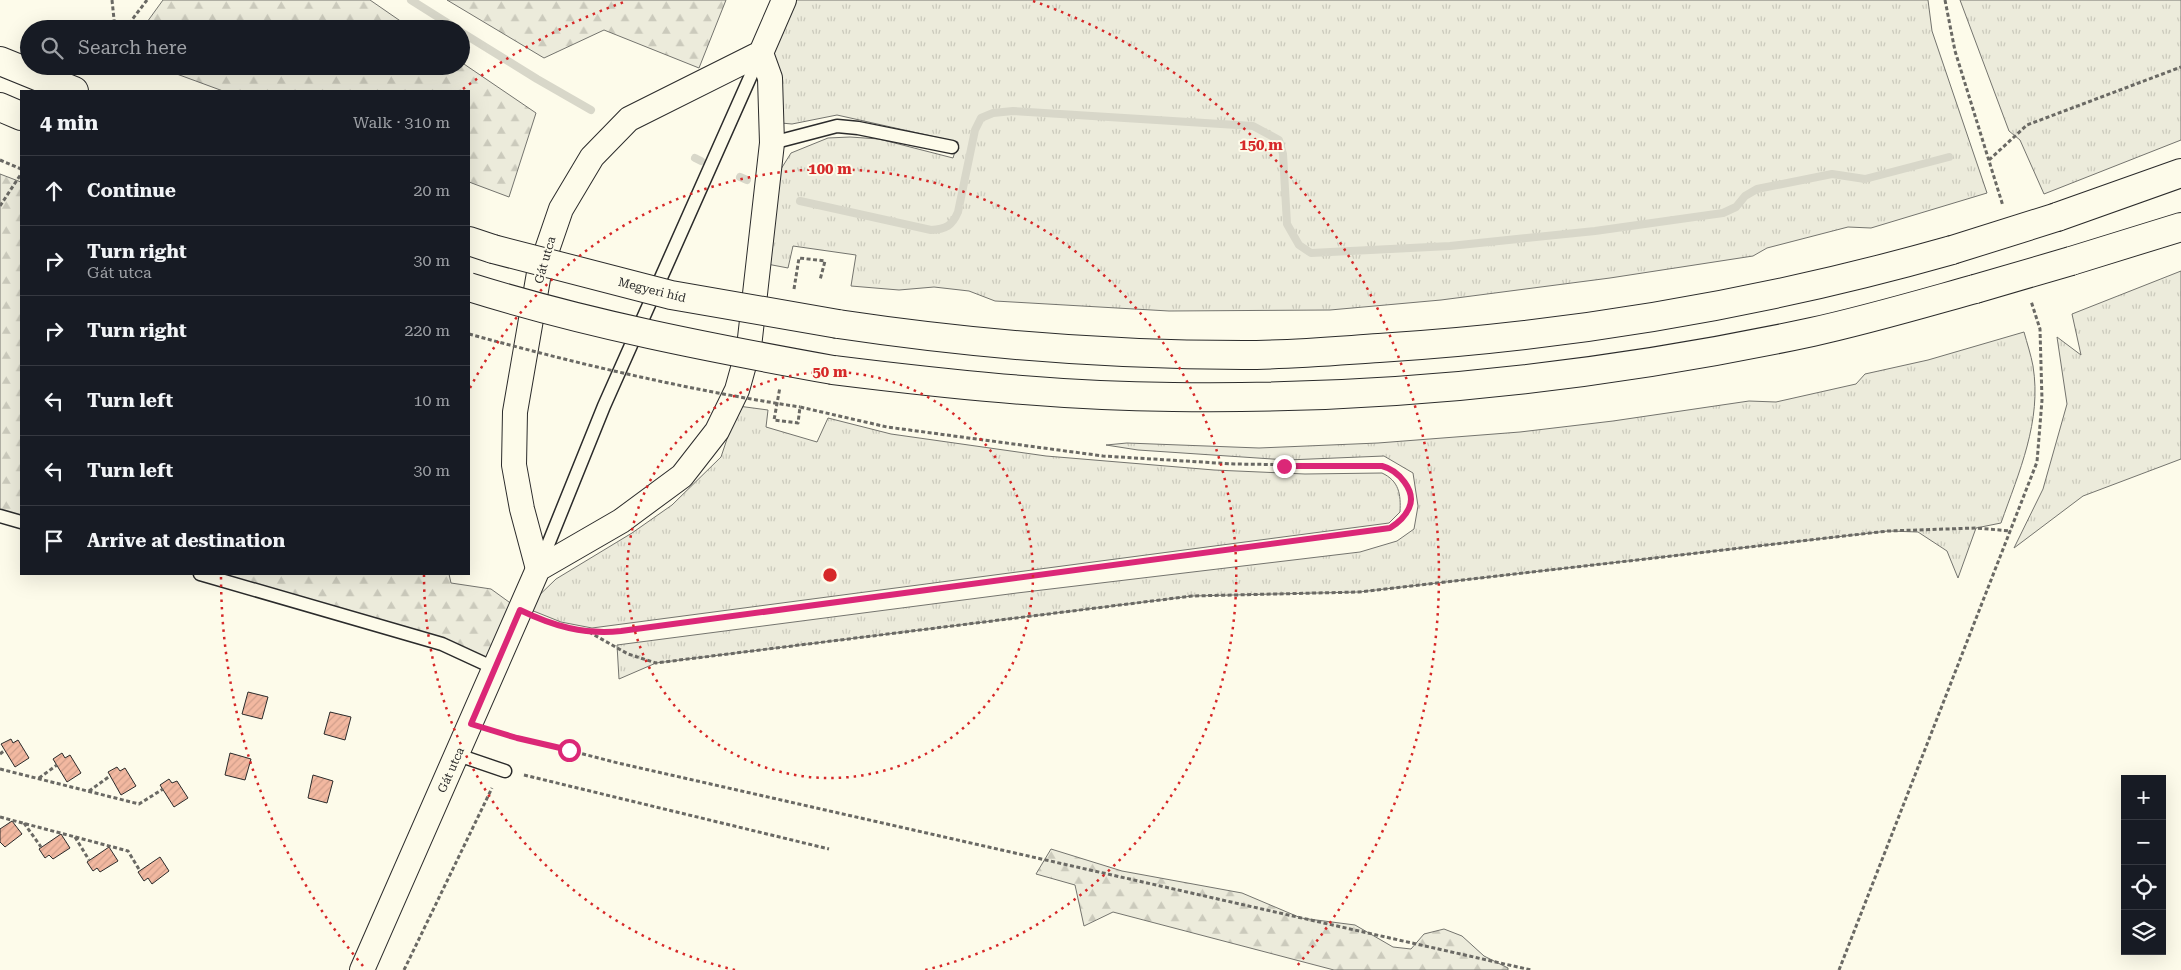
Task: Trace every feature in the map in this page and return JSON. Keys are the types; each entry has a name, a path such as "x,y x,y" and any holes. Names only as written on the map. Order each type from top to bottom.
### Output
{"highway":[{"path":"0,61 20,69"},
{"path":"35,75 72,90"},
{"path":"0,107 20,116"},
{"name":"Megyeri híd","path":"470,241 671,295 915,336 1083,350 1254,354 1456,344 1582,329 1689,312 1875,272 2057,217 2181,173"},
{"path":"470,287 505,298 628,328 833,370 994,388 1088,394 1208,397 1329,395 1447,388 1562,375 1667,359 1813,332 1975,290 2181,227"}],"street":[{"path":"538,569 621,521 682,476 717,431 743,375 749,347 772,143 770,78 761,53 784,0"},
{"name":"Gát utca","path":"362,970 538,569 522,509 514,465 515,412 539,273 561,209 592,157 629,119 761,53"}],"lane":[{"path":"538,569 604,406 761,53"},
{"path":"772,143 837,126 858,128 952,147"},
{"path":"0,516 20,522"},
{"path":"203,575 442,644 494,668"},
{"path":"458,754 505,771"}],"path":[{"path":"112,0 114,20"},
{"path":"131,20 147,0"},
{"path":"1946,0 1955,51 2003,207"},
{"path":"1989,160 2027,125 2181,67"},
{"path":"0,160 20,169"},
{"path":"0,206 20,176"},
{"path":"793,293 799,258 825,261 820,280"},
{"path":"1839,970 2037,462 2042,400 2040,330 2028,292"},
{"path":"470,334 654,380 742,398 800,407 896,429 1103,456 1234,464 1382,466 1390,468 1401,477 1409,492 1410,507 1400,522 1390,528 1380,530 631,630 589,632 549,623 520,610"},
{"path":"743,375 781,382 774,420 798,423 800,407"},
{"path":"589,632 628,654 656,663 1192,596 1359,592 1888,531 1976,528 2011,531"},
{"path":"471,724 517,738 618,763 1531,970"},
{"path":"0,754 5,750"},
{"path":"38,779 56,765"},
{"path":"0,769 139,804 163,789"},
{"path":"404,970 490,790 505,771 829,850"},
{"path":"89,791 110,776"},
{"path":"0,817 128,851 140,871"},
{"path":"24,823 41,847"},
{"path":"75,837 89,860"}],"green space":[{"path":"163,0 370,0 399,20 149,20"},
{"path":"447,0 726,0 699,68 604,30 544,58"},
{"path":"791,0 1928,0 1932,31 1987,193 1871,228 1848,227 1767,248 1753,256 1610,278 1441,300 1330,310 1169,311 995,301 969,291 934,287 899,290 851,286 856,255 793,246 788,268 767,264 781,169 791,153 828,138 850,137 879,139 953,158 958,142 837,115 792,124 781,123 774,53"},
{"path":"1960,0 2181,0 2181,140 2044,194 2020,140 2009,131"},
{"path":"470,68 536,113 509,197 470,182 470,90 220,90 179,75 470,75"},
{"path":"0,174 20,182 20,527 0,521"},
{"path":"2181,271 2181,459 2083,496 2014,548 2043,489 2067,404 2057,337 2081,355 2072,314"},
{"path":"2024,332 2032,362 2035,386 2032,426 2027,446 2001,523 1976,528 1958,578 1947,551 1918,532 1888,531 1359,592 1192,596 656,663 619,679 617,645 1017,593 1360,552 1397,541 1414,529 1418,506 1413,473 1384,456 1287,460 1138,450 1106,445 1127,443 1259,448 1378,443 1520,432 1613,421 1749,401 1776,402 1856,384 1865,374 1928,360"},
{"path":"738,406 768,410 766,427 817,442 828,418 891,434 1046,456 1214,470 1305,474 1382,473 1392,480 1398,489 1400,512 1389,523 592,628 561,622 526,608 556,579 632,533 672,505 721,457"},
{"path":"197,575 449,575 451,583 491,589 520,610 494,668 445,642"},
{"path":"1051,849 1122,871 1242,893 1301,918 1355,925 1393,947 1411,949 1424,934 1444,929 1462,936 1484,956 1508,968 1508,970 1334,970 1113,912 1084,926 1075,885 1036,874"}],"building":[{"path":"248,692 268,697 262,719 242,714"},
{"path":"330,712 351,717 345,740 324,734"},
{"path":"11,739 13,743 18,740 29,758 15,767 1,744"},
{"path":"62,753 65,758 70,755 81,773 67,782 53,759"},
{"path":"230,753 251,759 245,780 225,775"},
{"path":"117,767 120,771 125,768 136,786 121,795 108,772"},
{"path":"313,775 333,781 327,803 308,798"},
{"path":"169,779 172,783 177,781 188,798 174,807 160,785"},
{"path":"12,821 22,834 5,847 0,842 0,829"},
{"path":"61,834 70,848 53,859 49,855 45,858 39,849"},
{"path":"109,847 118,861 100,872 97,868 93,871 87,862"},
{"path":"160,857 169,871 152,884 148,878 144,881 138,872"}],"waterway":[{"path":"411,0 443,20"},
{"path":"470,38 591,110"},
{"path":"800,201 931,230 945,228 951,224 958,212 975,130 981,118 993,113 1013,111 1253,126 1279,140 1283,154 1287,224 1299,245 1311,253 1450,246 1595,231 1723,213 1736,207 1745,196 1757,189 1832,174 1865,179 1949,157"},
{"path":"695,158 701,161"},
{"path":"740,177 747,180"}],"route":[{"path":"569,750 517,738 471,724 520,610 568,629 605,633 1390,528 1400,522 1410,507 1409,492 1401,477 1390,468 1382,466 1284,466"}]}
